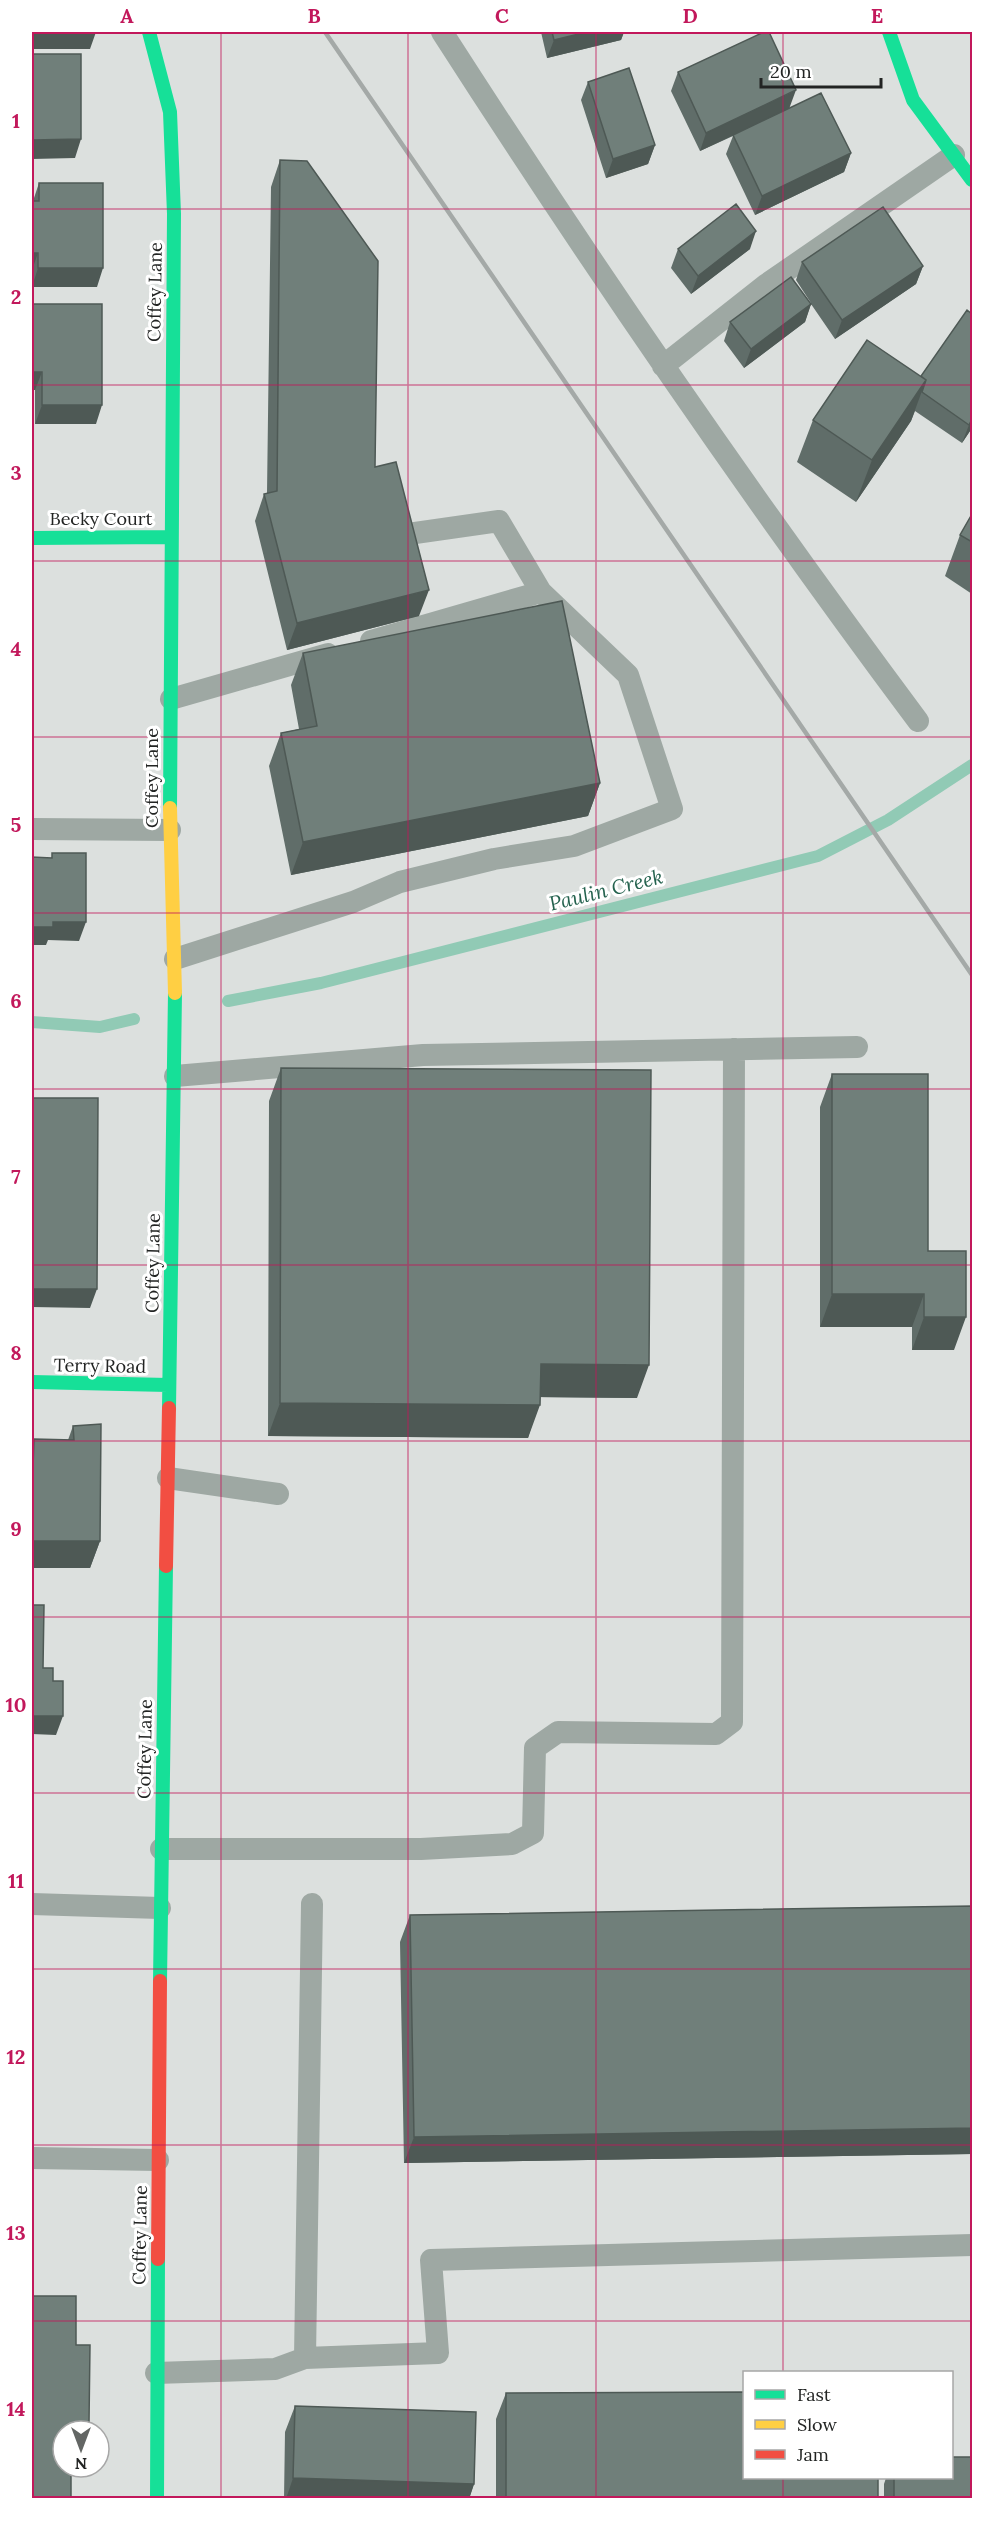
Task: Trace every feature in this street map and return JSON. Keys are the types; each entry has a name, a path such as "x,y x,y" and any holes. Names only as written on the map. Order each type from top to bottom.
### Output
{"street":[{"name":"Coffey Lane","path":"149,32 170,112 174,214 170,537 170,830 175,959 175,1076 160,1908 157,2499"},
{"path":"889,32 913,100 972,180"},
{"name":"Becky Court","path":"32,538 170,537"},
{"name":"Terry Road","path":"32,1382 168,1385"}],"lane":[{"path":"442,32 558,213 663,366 811,578 918,721"},
{"path":"663,366 768,284 954,155"},
{"path":"175,959 353,902 400,882 494,859 574,846 672,809 628,675 541,592 499,521 415,532"},
{"path":"171,699 541,592"},
{"path":"32,829 170,830"},
{"path":"175,1076 423,1055 857,1047"},
{"path":"161,1849 421,1849 512,1844 533,1833 535,1748 558,1731 716,1734 732,1722 734,1049"},
{"path":"168,1478 278,1494"},
{"path":"32,1904 160,1908"},
{"path":"305,2358 312,1904"},
{"path":"32,2158 158,2160"},
{"path":"156,2373 276,2369 305,2358 438,2353 431,2260 972,2245"}],"building":[{"path":"552,32 587,32 554,40"},
{"path":"764,32 769,32 796,90 706,133 678,72"},
{"path":"32,54 81,54 81,139 32,140"},
{"path":"629,68 655,145 613,159 588,82"},
{"path":"821,93 851,153 762,196 733,135"},
{"path":"280,160 307,161 378,261 375,467 396,462 429,590 297,623 264,494 277,491"},
{"path":"39,183 103,183 103,268 38,268 38,253 32,253 32,201 39,201"},
{"path":"736,204 756,231 698,276 678,249"},
{"path":"883,207 923,266 842,320 802,262"},
{"path":"791,277 811,304 751,349 730,322"},
{"path":"32,304 102,304 102,405 42,405 42,372 32,372"},
{"path":"967,310 972,314 972,419 969,425 922,392 926,380 921,376"},
{"path":"867,340 926,380 872,460 813,420"},
{"path":"972,514 972,542 960,535"},
{"path":"562,601 600,783 303,842 281,733 317,726 303,653"},
{"path":"52,853 86,853 86,922 53,922 53,927 32,927 32,857 52,858"},
{"path":"281,1068 651,1070 649,1365 541,1364 540,1405 280,1403"},
{"path":"832,1074 928,1074 928,1251 966,1251 966,1317 924,1317 924,1294 832,1294"},
{"path":"32,1098 98,1098 97,1289 32,1289"},
{"path":"101,1424 100,1541 32,1541 34,1439 74,1440 73,1426"},
{"path":"32,1605 44,1605 43,1668 53,1668 53,1681 63,1681 63,1716 32,1716"},
{"path":"972,1906 972,2128 414,2137 410,1915"},
{"path":"32,2296 76,2296 76,2345 90,2345 89,2419 51,2419 51,2479 71,2479 71,2499 32,2499"},
{"path":"743,2392 743,2479 878,2479 878,2499 506,2499 506,2393"},
{"path":"295,2406 476,2412 474,2484 293,2478"},
{"path":"953,2457 972,2457 972,2499 894,2499 894,2479 953,2479"}],"waterway":[{"name":"Paulin Creek","path":"228,1001 321,983 818,856 888,820 972,765"},
{"name":"Paulin Creek","path":"32,1022 100,1027 134,1019"}],"railway":[{"path":"325,32 972,975"}],"traffic: fast":[{"path":"149,32 170,112 174,214 170,808"},
{"path":"889,32 913,100 972,180"},
{"path":"32,538 170,537"},
{"path":"169,1408 175,993"},
{"path":"32,1382 168,1385"},
{"path":"160,1981 166,1566"},
{"path":"157,2498 158,2259"}],"traffic: slow":[{"path":"170,808 175,993"}],"traffic: jam":[{"path":"166,1566 169,1408"},
{"path":"158,2259 160,1981"}]}
